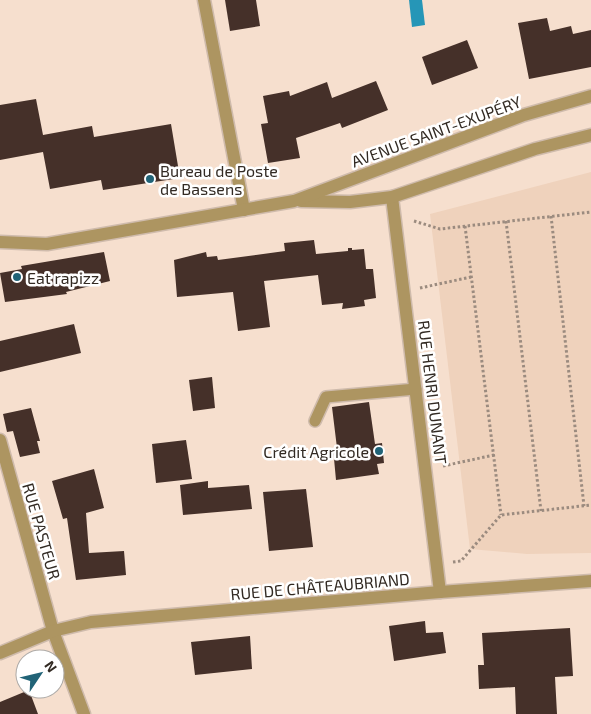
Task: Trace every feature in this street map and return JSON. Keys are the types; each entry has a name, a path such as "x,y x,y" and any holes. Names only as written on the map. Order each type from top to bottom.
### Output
{"street":[{"path":"204,0 244,210"},
{"name":"AVENUE SAINT-EXUPÉRY","path":"0,242 47,244 294,201 524,115 591,96"},
{"name":"AVENUE SAINT-EXUPÉRY","path":"294,201 350,202 392,197 535,150 591,135"},
{"name":"RUE HENRI DUNANT","path":"392,197 440,592"},
{"name":"RUE PASTEUR","path":"0,440 53,631 84,714"},
{"name":"RUE DE CHÂTEAUBRIAND","path":"0,653 53,631 91,622 591,581"}],"lane":[{"path":"315,421 326,397 416,389"}],"path":[{"path":"395,215 440,229 591,212"},
{"path":"552,216 584,506"},
{"path":"506,221 542,511"},
{"path":"465,226 501,515"},
{"path":"404,291 471,277"},
{"path":"426,470 494,455"},
{"path":"438,564 461,561 501,515 591,505"}],"shaded area":[{"path":"591,172 591,553 527,554 470,549 430,214"}],"water":[{"path":"409,0 422,0 425,25 412,27"}],"building":[{"path":"225,0 256,0 260,26 230,31"},
{"path":"547,18 550,31 571,26 573,34 591,30 591,67 529,79 518,23"},
{"path":"467,40 478,68 432,85 422,57"},
{"path":"376,81 388,110 342,128 340,123 296,138 300,158 268,163 261,124 268,123 263,96 289,91 290,96 327,82 332,98"},
{"path":"36,99 43,135 92,126 94,137 171,124 180,178 103,190 101,180 50,189 43,152 0,160 0,105"},
{"path":"314,240 316,254 348,251 348,248 352,248 352,250 364,249 366,269 373,269 376,298 364,300 365,306 342,309 343,303 322,305 318,275 264,281 270,327 238,331 233,292 177,297 174,260 206,252 207,257 217,256 218,260 285,251 284,243"},
{"path":"104,252 110,281 66,292 67,294 5,302 0,273 22,269 21,266"},
{"path":"74,324 81,353 0,372 0,341"},
{"path":"212,377 215,408 193,411 189,380"},
{"path":"369,402 375,444 382,443 384,463 377,464 379,474 336,480 333,448 337,448 332,407"},
{"path":"31,408 40,441 37,441 40,453 20,457 13,431 7,432 3,414"},
{"path":"186,440 192,479 156,483 152,444"},
{"path":"94,469 104,508 86,513 89,553 124,551 126,575 76,580 67,518 63,519 52,481"},
{"path":"208,481 208,488 249,485 252,509 183,515 180,485"},
{"path":"306,489 313,547 269,551 263,492"},
{"path":"425,621 426,633 443,632 446,653 394,661 389,626"},
{"path":"570,628 573,676 555,677 557,714 516,714 515,687 479,689 478,665 484,665 482,633"},
{"path":"250,636 252,669 195,675 191,642"},
{"path":"15,696 15,699 32,699 38,714 0,714 0,702"}],"place":[{"name":"Bureau de Poste de Bassens","path":"150,179"},
{"name":"Eat rapizz","path":"17,277"},
{"name":"Crédit Agricole","path":"379,451"}]}
